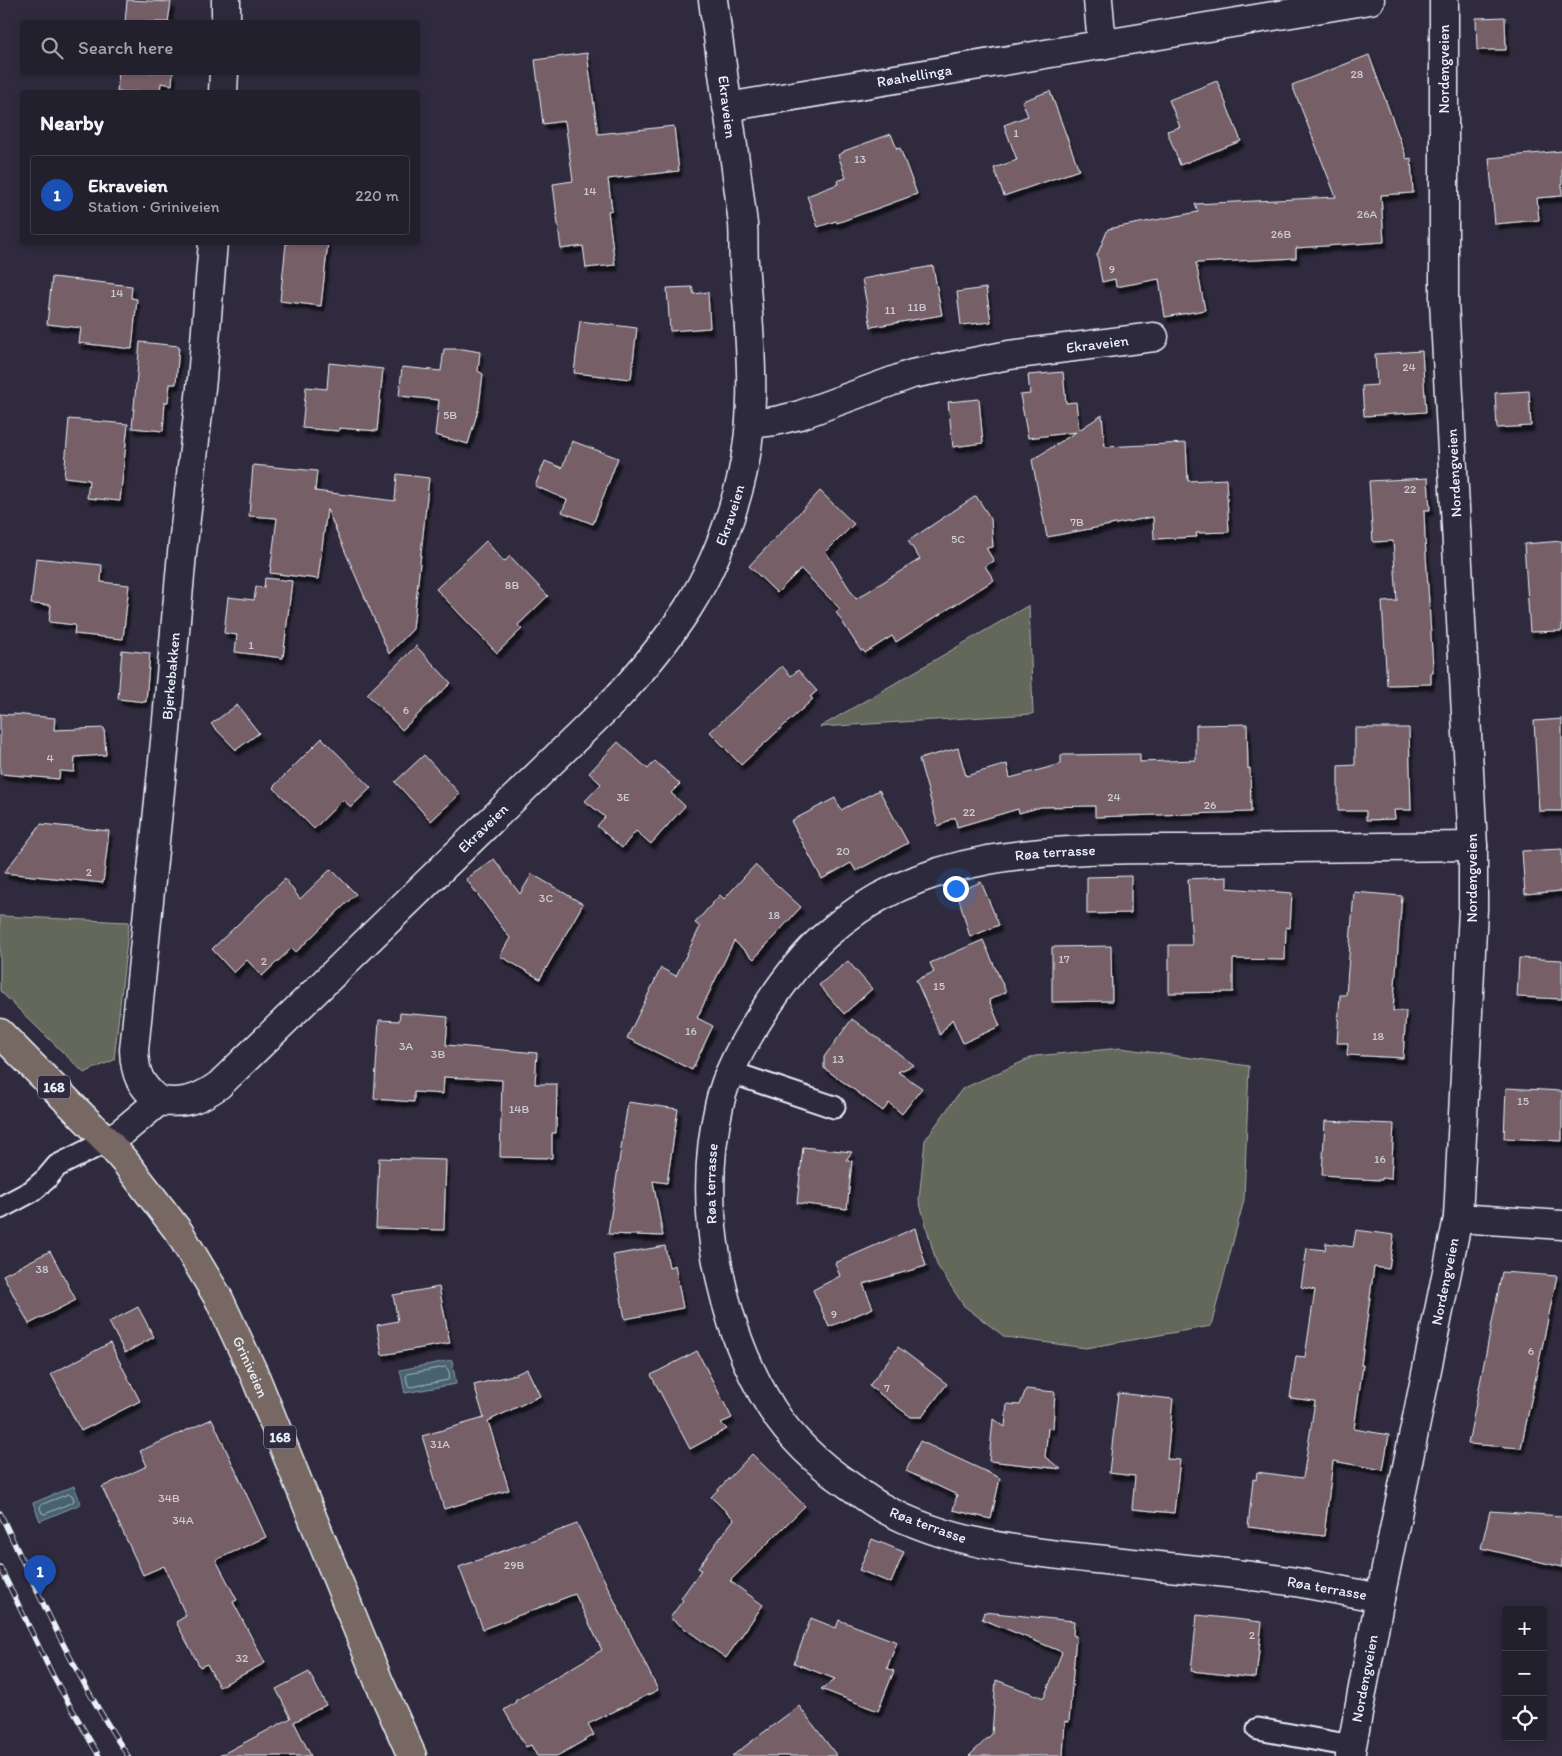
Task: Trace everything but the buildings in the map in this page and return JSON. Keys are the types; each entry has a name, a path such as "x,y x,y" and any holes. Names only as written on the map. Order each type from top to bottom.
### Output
{"main road":[{"name":"Griniveien","path":"0,1033 107,1141 179,1232 219,1299 288,1456 378,1682 412,1756"}],"street":[{"path":"226,0 226,20"},
{"name":"Ekraveien","path":"159,1101 176,1103 192,1100 205,1095 219,1085 582,733 641,671 666,640 689,607 706,576 737,497 750,424 752,387 752,356 743,226 713,0"},
{"path":"1098,0 1102,45"},
{"name":"Røahellinga","path":"727,107 1370,0"},
{"name":"Nordengveien","path":"1351,1751 1380,1598 1458,1218 1473,909 1473,846 1444,301 1444,0"},
{"path":"223,90 224,75"},
{"name":"Bjerkebakken","path":"159,1101 147,1091 140,1081 134,1065 134,1050 182,553 202,379 213,245"},
{"name":"Ekraveien","path":"750,424 800,415 912,374 1009,355 1154,337"},
{"name":"Røa terrasse","path":"1380,1598 1287,1581 1034,1552 975,1542 913,1523 878,1506 836,1476 802,1446 772,1410 741,1349 726,1306 716,1258 710,1219 710,1173 719,1104 730,1072 750,1032 779,987 824,936 856,911 894,890 935,872 977,861 1026,854 1099,850 1473,846"},
{"path":"107,1141 122,1132 159,1101"},
{"path":"1458,1218 1562,1225"}],"lane":[{"path":"730,1072 834,1107"},
{"path":"0,1208 32,1191 57,1166 107,1141"},
{"name":"Nordengveien","path":"1258,1729 1351,1751"}],"green space":[{"path":"1029,605 1033,714 820,727"},
{"path":"0,915 129,922 114,1060 84,1073 0,991"},
{"path":"1121,1048 1249,1066 1244,1200 1211,1326 1086,1348 1005,1337 964,1306 937,1265 919,1200 925,1140 962,1089 1035,1056"}],"water":[{"path":"452,1360 456,1384 405,1393 400,1370"},
{"path":"74,1486 81,1504 40,1521 33,1503"}],"railway":[{"path":"0,1513 75,1667 128,1756"},
{"path":"0,1567 53,1676 99,1756"}],"place":[{"name":"Ekraveien","path":"40,1596"}]}
